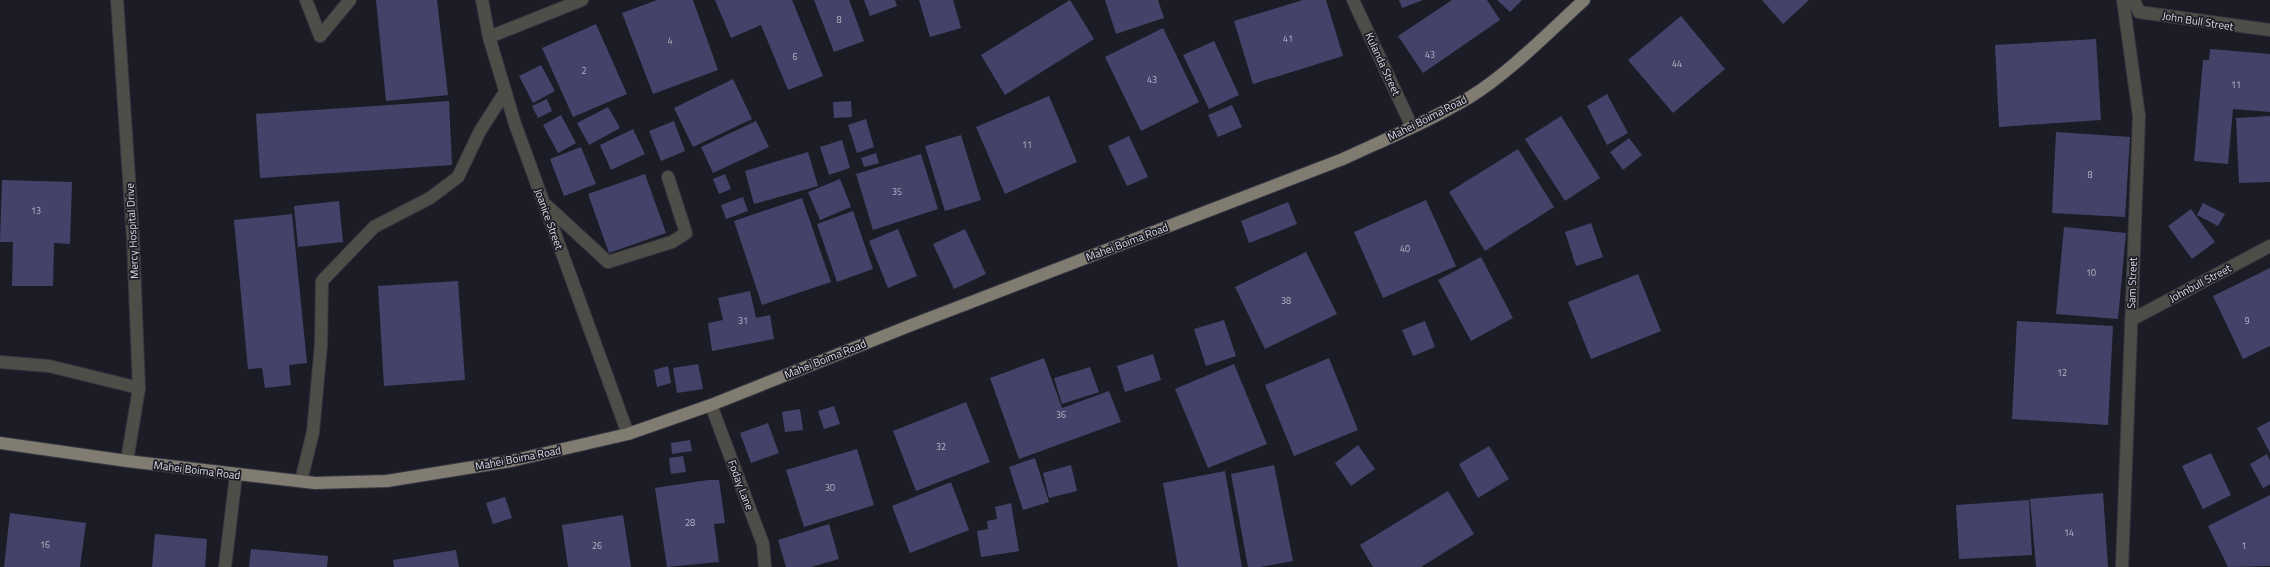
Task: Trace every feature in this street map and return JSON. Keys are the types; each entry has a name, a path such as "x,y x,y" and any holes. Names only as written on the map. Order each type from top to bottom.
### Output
{"main road":[{"name":"Mahei Boima Road","path":"0,443 236,475 315,483 387,481 511,461 628,434 711,405 916,323 1343,159 1412,127 1471,96 1512,64 1584,0"}],"street":[{"name":"Mercy Hospital Drive","path":"117,0 133,238 139,388 127,461"},
{"path":"306,0 320,36 350,0"},
{"name":"Joanice Street","path":"482,0 489,37 515,124 628,434"},
{"path":"489,37 582,0"},
{"name":"Kulanda Street","path":"1353,0 1412,127"},
{"name":"Sam Street","path":"2122,0 2139,116 2122,567"},
{"name":"John Bull Street","path":"2134,0 2139,12 2270,30"},
{"path":"301,481 313,424 321,345 322,281 374,227 430,198 458,177 480,131 505,92"},
{"path":"543,203 608,262 672,242 686,233 668,177"},
{"name":"Johnbull Street","path":"2131,320 2270,246"},
{"path":"0,362 49,366 139,388"},
{"name":"Foday Lane","path":"711,405 763,544 765,567"},
{"path":"225,567 236,475"}],"building":[{"path":"376,0 437,0 448,95 386,101"},
{"path":"657,0 693,0 718,70 653,94 622,13"},
{"path":"715,0 792,0 823,76 788,90 761,25 731,38"},
{"path":"814,0 849,0 864,41 834,52"},
{"path":"864,0 895,0 897,6 870,16"},
{"path":"919,0 953,0 961,28 930,37"},
{"path":"1070,0 1094,39 1005,95 981,55"},
{"path":"1105,0 1158,0 1164,18 1116,34"},
{"path":"1303,0 1326,0 1343,56 1253,84 1234,21"},
{"path":"1399,0 1423,0 1402,8"},
{"path":"1452,0 1487,0 1500,20 1423,73 1398,36"},
{"path":"1497,0 1522,0 1510,12"},
{"path":"1762,0 1809,0 1783,24"},
{"path":"1681,16 1725,69 1673,113 1628,60"},
{"path":"596,24 627,94 573,117 542,48"},
{"path":"1163,28 1199,102 1141,131 1105,57"},
{"path":"2096,39 2101,120 1999,127 1995,45"},
{"path":"1214,41 1239,95 1209,109 1183,55"},
{"path":"2210,49 2270,54 2270,112 2233,109 2228,164 2194,161 2203,60 2209,60"},
{"path":"541,65 555,91 533,103 519,76"},
{"path":"733,79 752,119 693,147 674,108"},
{"path":"1607,94 1628,133 1607,145 1587,106"},
{"path":"1049,96 1077,162 1005,194 976,127"},
{"path":"547,99 552,111 538,118 532,106"},
{"path":"449,101 452,165 260,178 256,114"},
{"path":"851,101 852,117 834,118 833,102"},
{"path":"1232,105 1242,127 1218,137 1208,115"},
{"path":"608,107 620,128 589,145 577,123"},
{"path":"561,115 576,143 558,153 543,125"},
{"path":"1561,116 1600,178 1565,201 1525,139"},
{"path":"2270,116 2270,182 2239,183 2236,118"},
{"path":"866,119 874,147 857,153 848,125"},
{"path":"674,121 685,151 661,161 649,131"},
{"path":"756,121 769,147 713,173 701,147"},
{"path":"633,129 645,154 611,170 600,145"},
{"path":"2056,132 2130,137 2125,217 2052,213"},
{"path":"961,135 981,200 945,211 925,146"},
{"path":"1129,136 1148,177 1127,186 1108,146"},
{"path":"1629,138 1642,155 1623,170 1610,152"},
{"path":"842,140 850,168 829,175 820,147"},
{"path":"581,147 596,184 564,196 550,159"},
{"path":"1518,149 1554,207 1485,251 1449,192"},
{"path":"808,152 818,186 754,204 745,171"},
{"path":"876,153 879,163 864,167 861,158"},
{"path":"921,154 938,209 873,230 856,174"},
{"path":"645,174 666,233 609,253 588,194"},
{"path":"725,174 731,189 719,194 713,179"},
{"path":"840,179 851,207 820,220 808,192"},
{"path":"2,180 72,182 70,244 54,243 53,286 12,286 13,242 0,242"},
{"path":"743,197 748,211 726,219 721,205"},
{"path":"802,198 831,282 762,305 734,221"},
{"path":"1426,200 1456,266 1383,298 1354,232"},
{"path":"339,201 343,242 298,247 294,206"},
{"path":"1288,202 1297,224 1249,243 1241,221"},
{"path":"2203,203 2225,214 2218,226 2197,215"},
{"path":"2191,209 2215,242 2192,259 2168,226"},
{"path":"853,211 873,269 837,282 817,224"},
{"path":"292,214 307,363 289,365 291,385 265,388 262,368 248,369 234,220"},
{"path":"1591,223 1603,257 1576,266 1565,232"},
{"path":"2064,227 2126,233 2118,319 2056,314"},
{"path":"898,229 917,276 888,288 869,241"},
{"path":"965,229 986,274 954,289 933,244"},
{"path":"1306,252 1337,314 1265,349 1235,287"},
{"path":"1481,257 1513,318 1471,341 1438,280"},
{"path":"2270,268 2270,346 2243,359 2213,296"},
{"path":"1638,274 1661,331 1591,359 1568,302"},
{"path":"458,281 465,380 384,386 378,286"},
{"path":"750,291 756,318 770,315 774,339 712,351 708,323 723,320 718,298"},
{"path":"1224,320 1236,356 1206,366 1194,329"},
{"path":"1425,321 1435,347 1413,356 1402,330"},
{"path":"2017,321 2113,326 2108,425 2012,419"},
{"path":"1153,354 1161,380 1125,392 1117,366"},
{"path":"1044,358 1062,408 1109,391 1121,422 1019,459 990,378"},
{"path":"1329,358 1358,430 1294,456 1265,385"},
{"path":"698,364 703,389 677,393 673,368"},
{"path":"1234,364 1267,444 1208,468 1175,389"},
{"path":"668,366 671,383 657,387 654,370"},
{"path":"1090,367 1099,392 1062,404 1054,378"},
{"path":"966,402 990,462 916,491 893,431"},
{"path":"834,406 840,424 824,429 818,411"},
{"path":"800,409 803,430 785,432 782,412"},
{"path":"2270,421 2270,453 2257,428"},
{"path":"768,423 779,453 751,463 740,433"},
{"path":"690,440 692,451 672,454 671,443"},
{"path":"1358,445 1375,469 1351,486 1335,463"},
{"path":"1489,446 1509,479 1478,498 1459,464"},
{"path":"857,449 874,505 804,527 786,470"},
{"path":"2211,453 2231,495 2203,509 2182,466"},
{"path":"2267,454 2270,461 2270,484 2263,488 2250,464"},
{"path":"683,456 686,472 671,474 669,458"},
{"path":"1035,458 1049,502 1023,510 1009,467"},
{"path":"1071,465 1077,491 1049,498 1043,473"},
{"path":"1274,465 1293,561 1260,567 1248,567 1231,474"},
{"path":"1225,471 1242,567 1178,567 1163,483"},
{"path":"708,480 719,480 725,523 714,524 719,562 667,567 655,488"},
{"path":"951,482 969,530 910,553 892,506"},
{"path":"1448,491 1474,534 1421,567 1373,567 1360,545"},
{"path":"2103,493 2108,567 2036,567 2030,499"},
{"path":"2270,495 2270,566 2228,567 2208,526"},
{"path":"505,497 512,518 493,524 486,503"},
{"path":"2029,500 2032,555 1959,559 1956,505"},
{"path":"1011,503 1019,551 981,557 977,531 988,529 987,521 997,519 995,507"},
{"path":"10,513 86,523 80,567 4,567"},
{"path":"623,515 631,567 568,567 562,525"},
{"path":"829,524 839,559 811,567 786,567 778,540"},
{"path":"155,534 207,539 205,567 152,567"},
{"path":"251,549 328,556 327,567 249,567"},
{"path":"456,550 459,567 394,567 393,560"}]}
